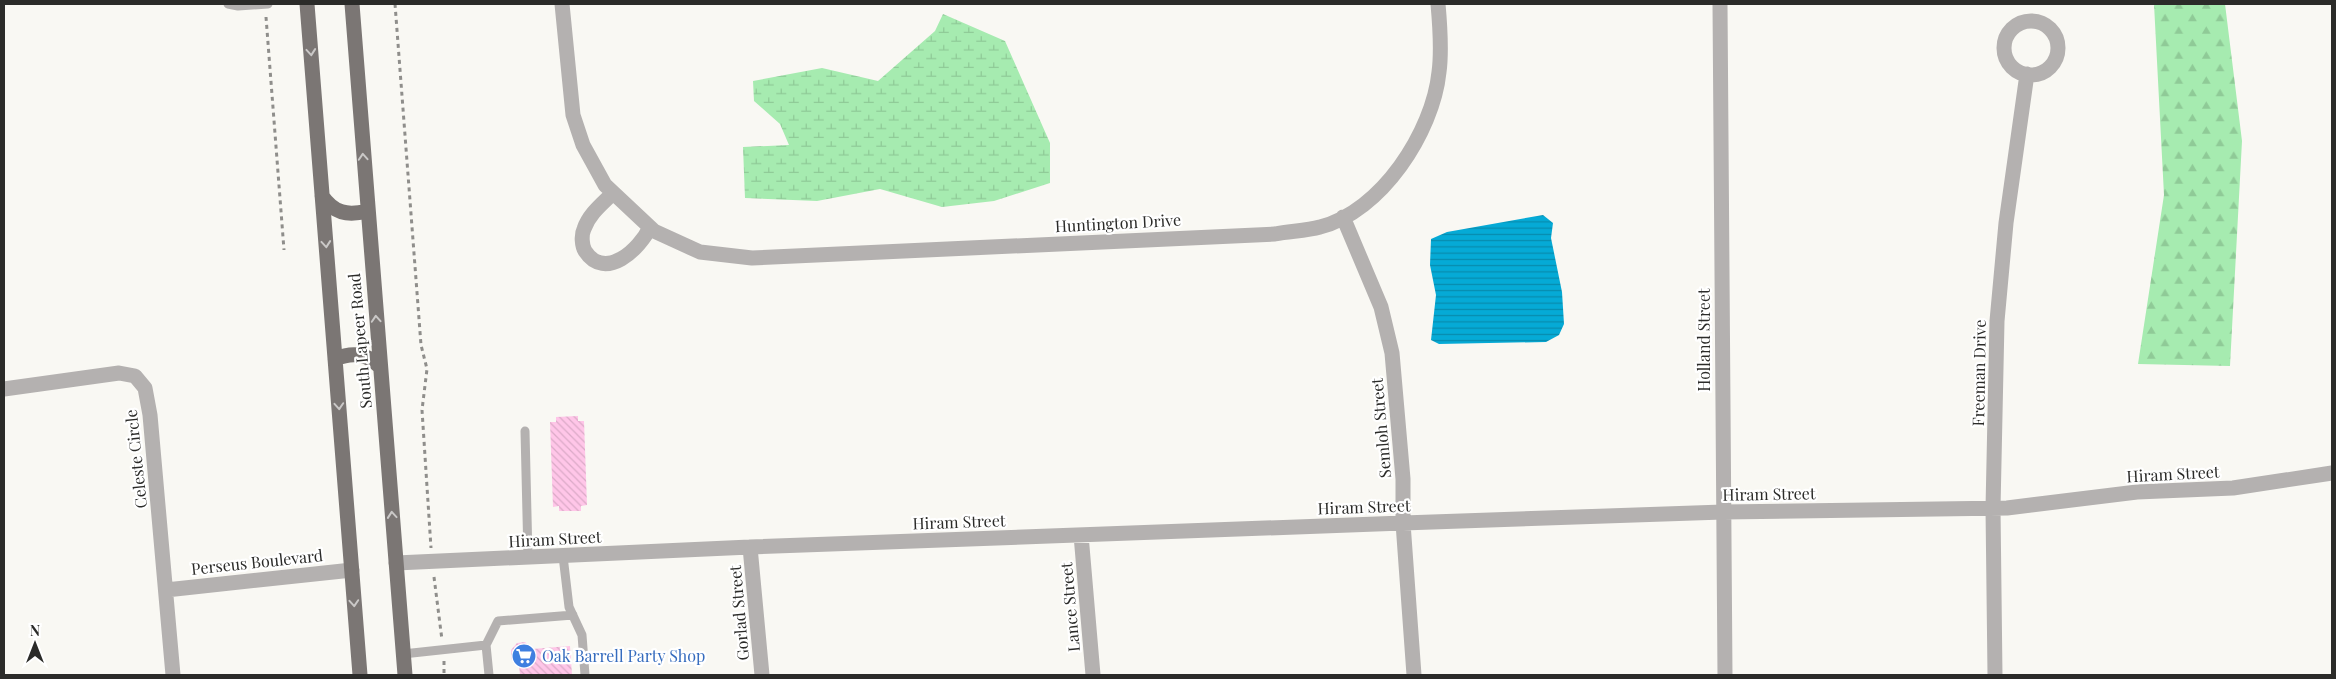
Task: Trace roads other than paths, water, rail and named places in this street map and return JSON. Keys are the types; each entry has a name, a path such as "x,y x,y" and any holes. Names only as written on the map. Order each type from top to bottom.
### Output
{"main road":[{"name":"South Lapeer Road","path":"307,4 360,675"},
{"name":"South Lapeer Road","path":"352,4 405,675"},
{"path":"322,196 333,209 340,212 349,214 368,211"},
{"path":"335,359 344,355 361,354 374,360 380,367"}],"street":[{"name":"Huntington Drive","path":"562,4 573,115 582,145 605,185 650,227 700,252 752,258 1275,234 1321,227 1343,217 1374,198 1392,178 1413,146 1427,116 1439,73 1438,4"},
{"name":"Holland Street","path":"1720,4 1725,675"},
{"name":"Freeman Drive","path":"1995,675 1993,508 1997,320 2006,224 2027,74"},
{"path":"613,193 593,213 583,230 583,248 593,260 601,264 620,260 638,247 650,227"},
{"name":"Semloh Street","path":"1343,217 1382,307 1392,353 1403,479 1403,523 1414,675"},
{"name":"Celeste Circle","path":"4,389 118,373 135,376 145,388 173,675"},
{"name":"Hiram Street","path":"396,564 750,547 1403,523 1723,512 1993,508 2042,505 2137,492 2233,488 2332,473"},
{"name":"Lance Street","path":"1081,535 1093,675"},
{"name":"Gorlad Street","path":"750,547 762,675"},
{"name":"Perseus Boulevard","path":"166,590 352,570"}],"lane":[{"path":"228,4 238,6 268,4"},
{"path":"525,431 528,557"},
{"path":"563,556 569,606 582,635 585,675"},
{"path":"489,675 486,645 498,621 573,614"},
{"path":"403,654 486,645"}],"water":[{"path":"1543,215 1553,223 1551,238 1562,292 1564,324 1559,335 1546,342 1439,344 1431,340 1436,295 1430,265 1431,239 1447,232"}],"place":[{"name":"Oak Barrell Party Shop","path":"524,656"}]}
